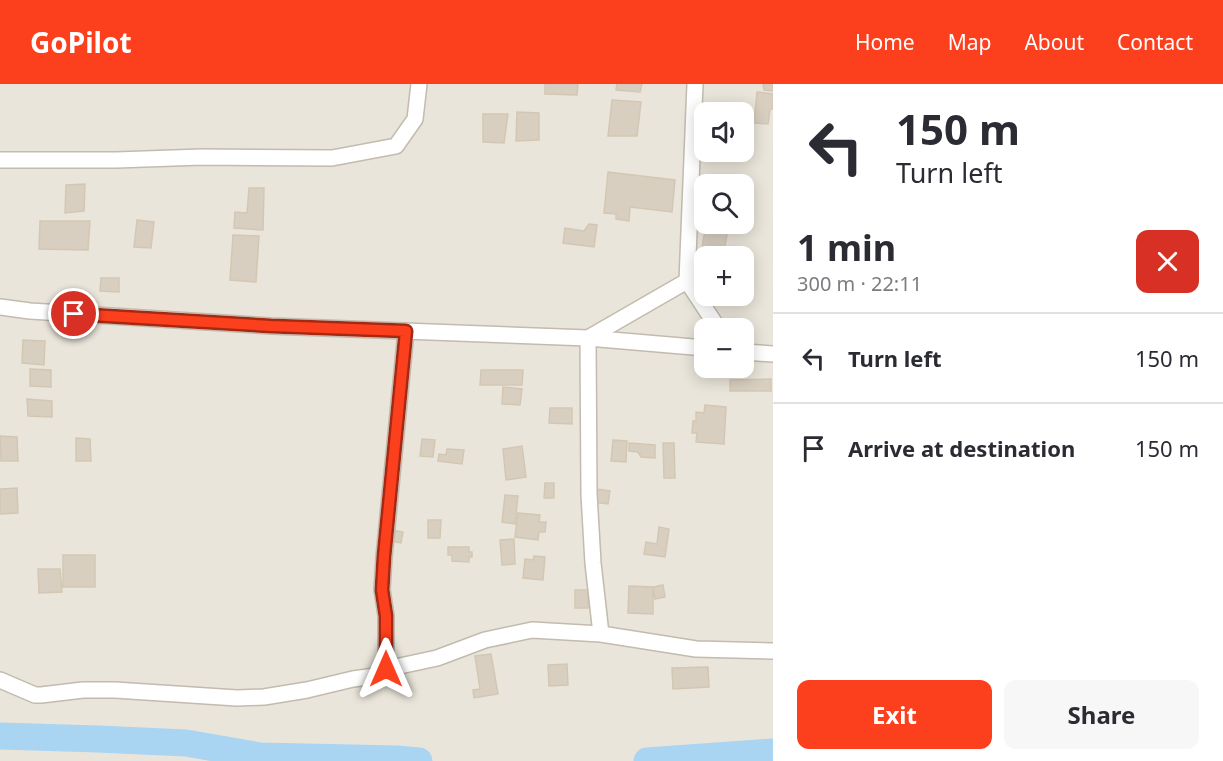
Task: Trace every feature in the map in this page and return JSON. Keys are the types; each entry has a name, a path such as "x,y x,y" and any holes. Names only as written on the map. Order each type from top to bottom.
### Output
{"street":[{"path":"0,160 332,158 396,146 415,119 419,84"},
{"path":"695,84 687,280 712,318"},
{"path":"588,338 687,280"},
{"path":"0,307 30,311 271,326 588,338 694,347"},
{"path":"386,669 386,616 382,590 384,556 406,331"},
{"path":"588,338 589,494 593,563 601,634"},
{"path":"754,353 773,354"},
{"path":"0,680 35,695 83,690 116,690 237,698 255,697 307,690 375,676 386,669 437,658 485,640 532,630 601,634 696,650 773,651"}],"shaded area":[{"path":"0,84 773,84 773,761 0,761"}],"building":[{"path":"545,84 578,84 577,95 545,94"},
{"path":"617,84 642,84 640,92 616,90"},
{"path":"763,84 773,84 773,91 764,90"},
{"path":"757,92 773,94 773,109 770,109 768,124 754,123"},
{"path":"612,100 641,102 637,136 608,136"},
{"path":"517,112 539,113 539,140 516,141"},
{"path":"483,114 508,114 504,143 483,142"},
{"path":"608,172 675,180 672,212 630,207 629,221 616,219 616,214 604,213"},
{"path":"85,184 84,211 65,213 66,185"},
{"path":"249,188 264,188 263,230 234,228 235,212 247,213"},
{"path":"137,220 154,222 151,248 134,247"},
{"path":"40,221 90,221 88,250 39,249"},
{"path":"589,224 597,225 594,247 563,243 565,228 584,231"},
{"path":"704,234 727,234 725,246 702,246"},
{"path":"233,235 259,236 256,282 230,280"},
{"path":"101,278 119,278 119,292 100,291"},
{"path":"23,340 45,341 44,365 22,363"},
{"path":"30,369 51,370 51,387 30,386"},
{"path":"481,370 523,370 522,385 480,385"},
{"path":"771,379 771,391 730,391 730,380"},
{"path":"503,387 522,389 520,405 502,404"},
{"path":"27,399 52,401 52,417 28,416"},
{"path":"705,405 726,407 724,444 696,442 697,433 692,433 693,421 696,421 696,412 704,413"},
{"path":"550,408 572,408 572,424 549,423"},
{"path":"0,436 17,437 18,461 1,461"},
{"path":"76,438 90,439 91,461 76,461"},
{"path":"422,439 435,440 433,457 420,456"},
{"path":"613,440 627,441 626,462 611,461"},
{"path":"629,443 655,445 655,458 641,457 638,452 629,451"},
{"path":"663,443 674,443 675,478 664,478"},
{"path":"522,446 526,477 506,480 503,449"},
{"path":"447,449 464,450 462,464 438,461 439,454 446,455"},
{"path":"545,483 554,483 554,498 544,498"},
{"path":"17,488 18,513 0,514 0,489"},
{"path":"596,489 610,491 608,504 594,502"},
{"path":"505,495 518,496 515,524 502,522"},
{"path":"518,513 540,515 539,522 546,522 545,532 539,532 538,540 515,537"},
{"path":"428,520 441,520 440,538 428,538"},
{"path":"659,527 669,529 665,557 644,554 646,542 657,544"},
{"path":"392,530 403,532 401,543 390,541"},
{"path":"514,539 515,564 502,565 500,540"},
{"path":"448,547 469,547 472,557 469,557 469,562 452,561 452,555 448,555"},
{"path":"63,555 95,555 95,587 63,587"},
{"path":"534,556 545,557 543,580 523,578 525,559 533,560"},
{"path":"38,569 60,569 62,592 39,593"},
{"path":"663,585 665,597 655,599 653,587"},
{"path":"629,586 653,587 653,614 628,613"},
{"path":"575,590 588,590 588,608 575,608"},
{"path":"491,654 498,694 474,698 473,690 480,689 475,656"},
{"path":"567,664 568,685 549,686 548,665"},
{"path":"708,667 709,687 673,689 672,668"}],"waterway":[{"path":"0,736 186,743 260,756 419,761"},
{"path":"647,761 773,752"}],"route":[{"path":"74,314 271,326 406,331 384,556 382,590 386,616 386,669"}]}
